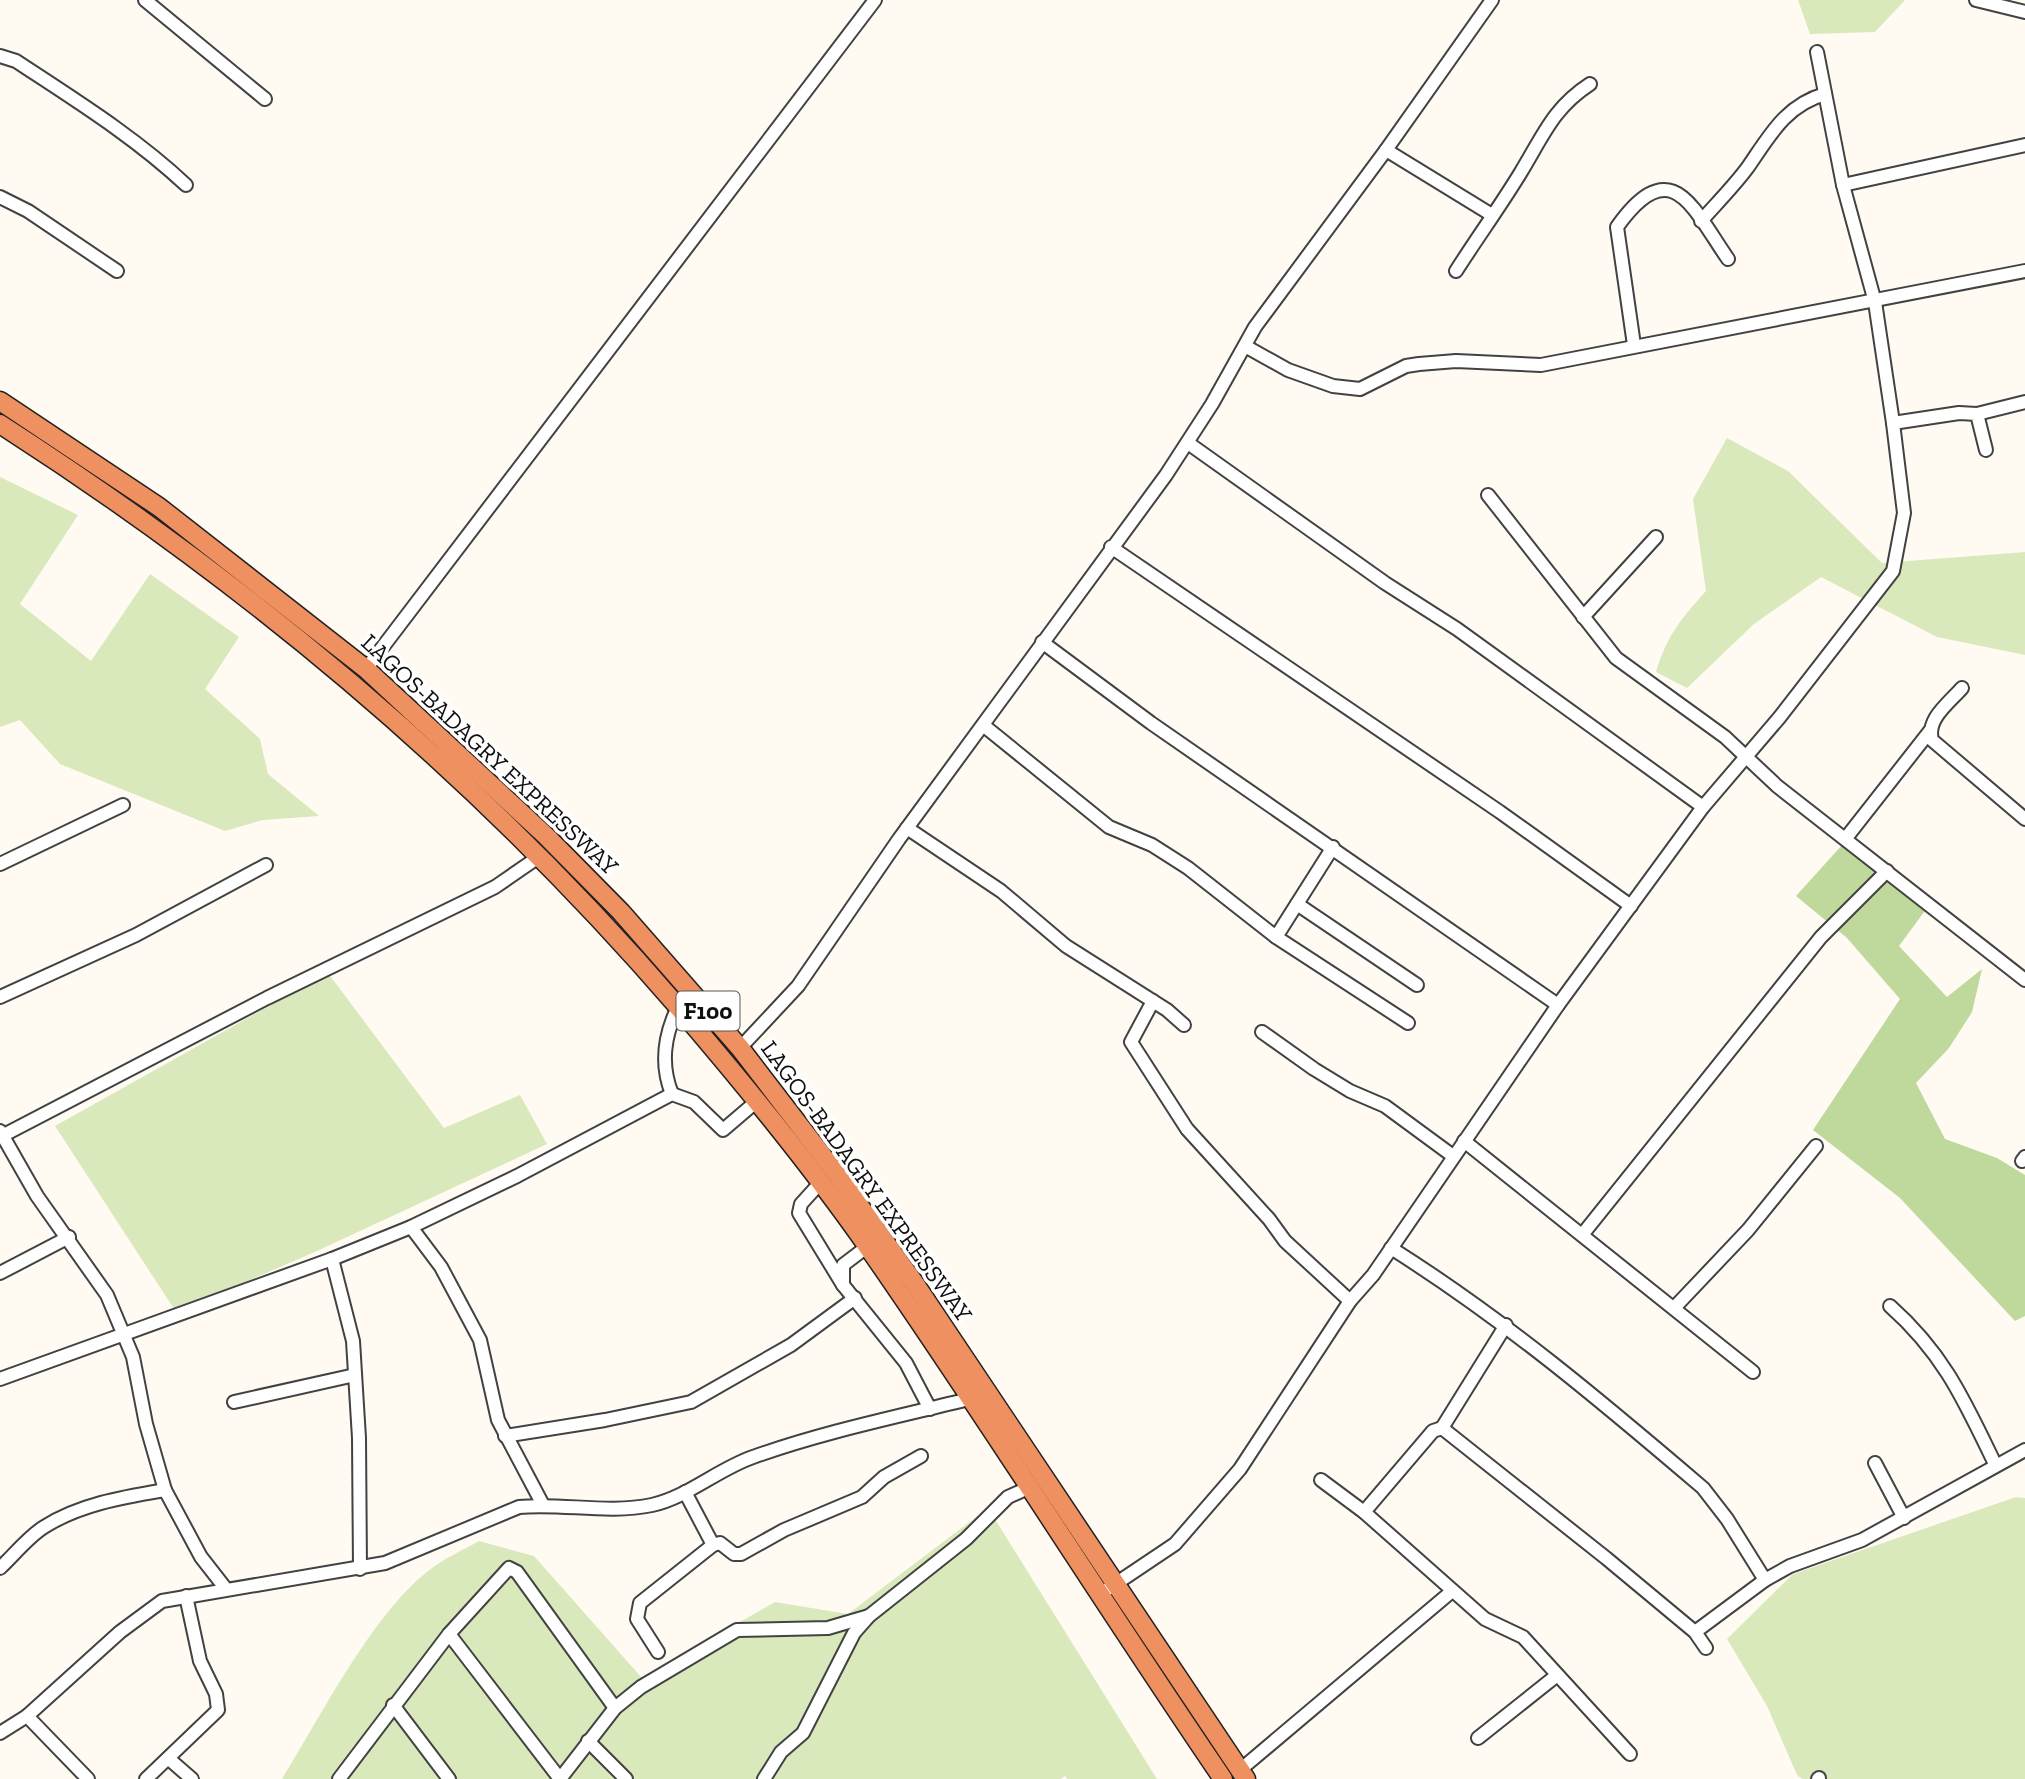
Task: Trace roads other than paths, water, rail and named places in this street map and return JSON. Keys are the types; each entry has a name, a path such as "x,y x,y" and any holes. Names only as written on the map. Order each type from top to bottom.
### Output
{"highway":[{"name":"LAGOS-BADAGRY EXPRESSWAY","path":"0,401 159,507 366,669 535,826 621,912 740,1048 839,1177 913,1281 1223,1779"},
{"name":"LAGOS-BADAGRY EXPRESSWAY","path":"0,424 151,525 291,630 442,761 540,856 627,947 757,1101 868,1246 1028,1488 1243,1775"}],"street":[{"path":"145,0 265,99"},
{"path":"366,669 875,0"},
{"path":"740,1048 799,986 907,828 1188,443 1255,327 1386,150 1492,0"},
{"path":"1976,0 2025,12"},
{"path":"1107,1590 1175,1544 1241,1469 1350,1301 1391,1248 1558,1005 1703,807 1892,570 1903,513 1893,423 1874,302 1843,185 1816,52"},
{"path":"0,56 16,61 155,155 186,185"},
{"path":"1456,271 1553,115 1568,98 1590,84"},
{"path":"1701,221 1747,167 1773,128 1805,100 1825,94"},
{"path":"1843,185 2025,145"},
{"path":"1386,150 1492,215"},
{"path":"1634,345 1617,227 1629,211 1662,189 1675,190 1685,198 1728,259"},
{"path":"0,197 28,211 117,271"},
{"path":"1245,346 1289,370 1333,386 1360,389 1406,366 1419,363 1456,361 1528,366 2025,271"},
{"path":"1893,423 1959,413 1977,414 2025,402"},
{"path":"1977,414 1986,450"},
{"path":"1188,443 1385,583 1457,629 1703,807"},
{"path":"1488,495 1616,658 1632,673 1724,737 1777,786 2025,980"},
{"path":"1583,617 1656,537"},
{"path":"1111,547 1489,804 1631,906"},
{"path":"1042,642 1151,723 1558,1005"},
{"path":"1846,838 1930,731 1933,720 1962,688"},
{"path":"983,725 1109,827 1152,845 1177,861 1276,937 1408,1023"},
{"path":"1930,731 1932,740 2025,819"},
{"path":"0,864 123,805"},
{"path":"907,828 1001,891 1066,946 1184,1024"},
{"path":"1276,937 1333,847"},
{"path":"226,1589 201,1557 165,1490 146,1424 133,1357 107,1295 69,1237 37,1196 1,1135 280,992 495,887 540,856"},
{"path":"0,997 136,935 266,865"},
{"path":"1582,1235 1821,937 1887,871"},
{"path":"1297,904 1417,985"},
{"path":"1153,1001 1132,1042 1152,1078 1187,1129 1269,1219 1285,1241 1350,1301"},
{"path":"672,1094 665,1076 664,1053 669,1025 678,1007"},
{"path":"1262,1032 1350,1091 1385,1107 1453,1156"},
{"path":"0,1379 332,1259 411,1227 517,1176 672,1094 694,1102 723,1130 757,1101"},
{"path":"1464,1141 1753,1372"},
{"path":"1674,1307 1748,1230 1816,1146"},
{"path":"820,1183 802,1205 799,1213 843,1285 906,1363 930,1409"},
{"path":"411,1227 441,1267 480,1339 498,1420 543,1504"},
{"path":"0,1273 69,1237"},
{"path":"843,1285 843,1265 868,1246"},
{"path":"1391,1248 1467,1296 1506,1325 1703,1488 1727,1519 1765,1580"},
{"path":"332,1259 353,1341 360,1569"},
{"path":"506,1436 606,1420 691,1402 791,1345 855,1298"},
{"path":"1890,1306 1919,1332 1951,1374 1995,1464"},
{"path":"1364,1512 1433,1431 1442,1428 1506,1325"},
{"path":"234,1402 355,1375"},
{"path":"0,1733 27,1716 120,1632 162,1601 385,1563 519,1507 543,1504 618,1509 654,1505 750,1458 849,1427 969,1399"},
{"path":"1442,1428 1695,1632 1706,1648"},
{"path":"1695,1632 1765,1580 1790,1566 1863,1540 1995,1464 2025,1450"},
{"path":"658,1652 637,1619 640,1603 713,1545 720,1543 734,1554 741,1554 784,1530 862,1497 884,1478 921,1457"},
{"path":"1875,1463 1905,1518"},
{"path":"1321,1480 1364,1512 1451,1592 1485,1619 1523,1637 1630,1754"},
{"path":"764,1779 781,1752 803,1733 835,1664 854,1633 869,1616 943,1559 1008,1497 1028,1488"},
{"path":"0,1569 43,1527 116,1498 165,1490"},
{"path":"685,1492 713,1545"},
{"path":"339,1779 449,1634 505,1570 514,1569 615,1708"},
{"path":"1243,1775 1451,1592"},
{"path":"146,1779 218,1710 216,1694 200,1661 186,1596"},
{"path":"449,1634 560,1779 615,1708 641,1687 737,1630 828,1628 869,1616"},
{"path":"1478,1738 1556,1676"},
{"path":"393,1705 449,1779"},
{"path":"27,1716 88,1779"},
{"path":"588,1741 626,1779"},
{"path":"169,1759 192,1779"}]}
